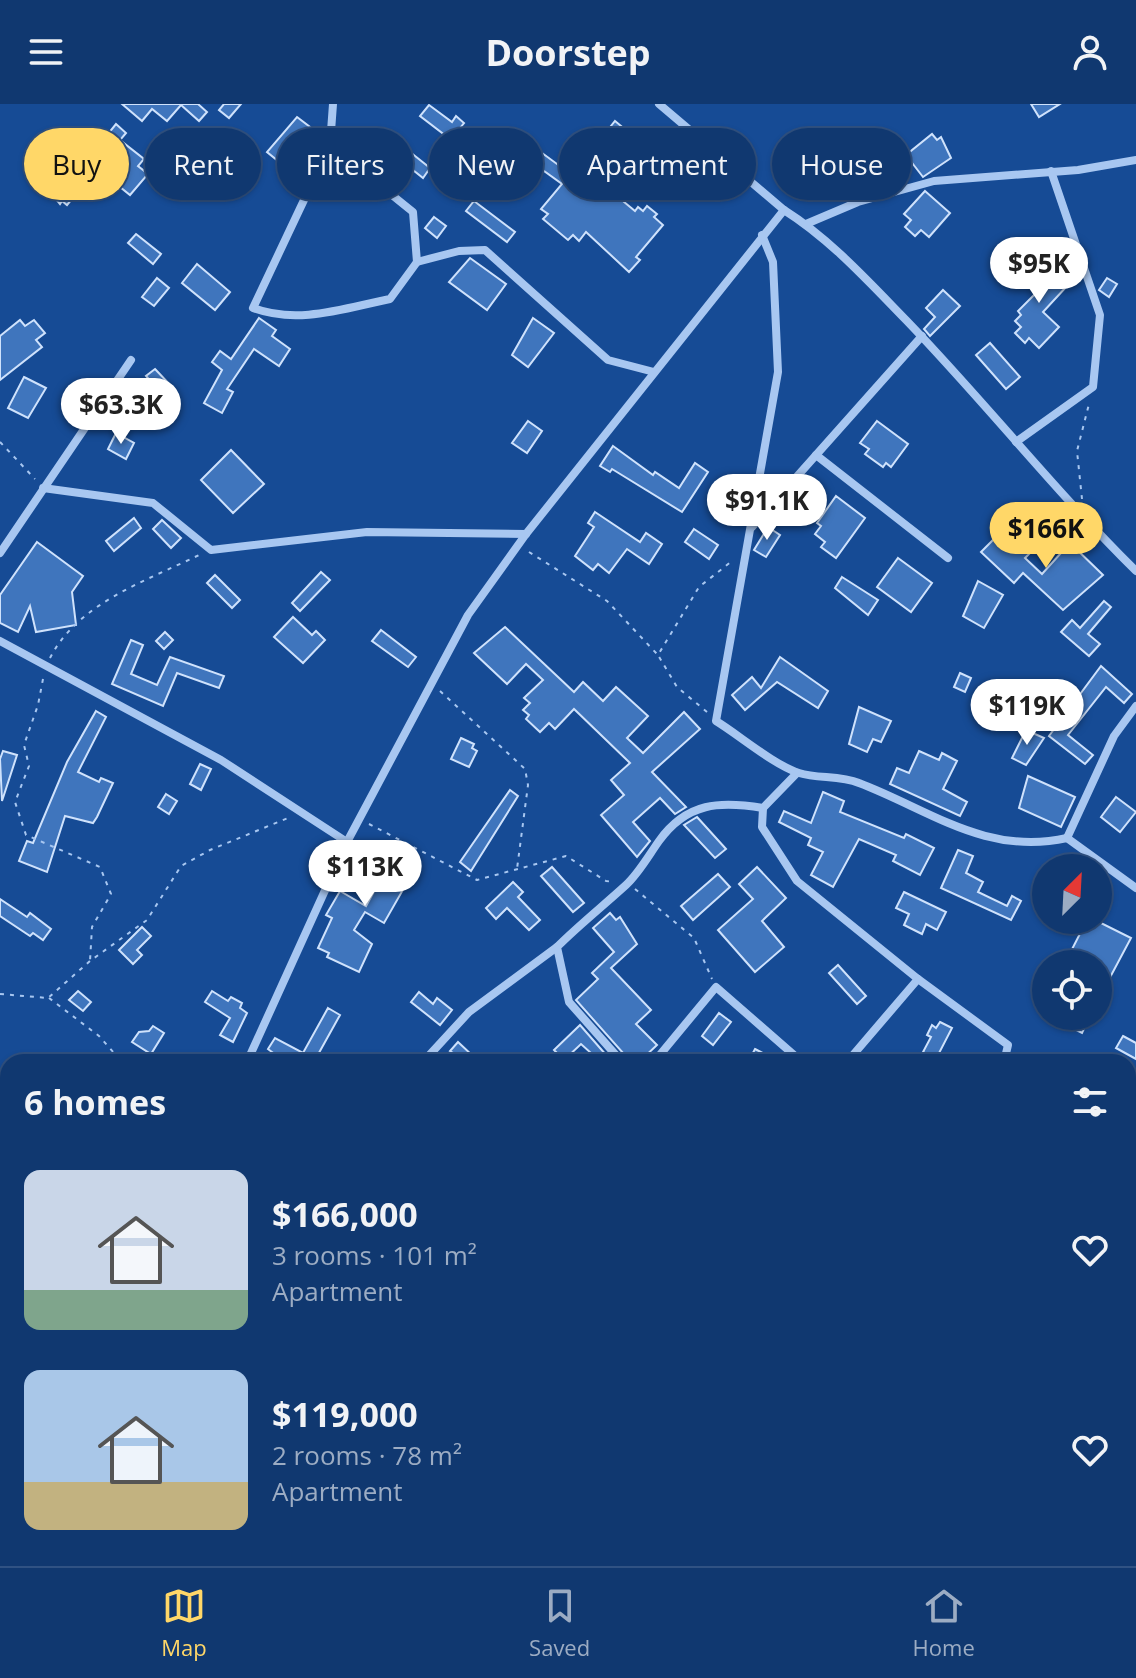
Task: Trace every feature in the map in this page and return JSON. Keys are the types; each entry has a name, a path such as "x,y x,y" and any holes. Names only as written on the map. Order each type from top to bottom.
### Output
{"street":[{"path":"331,128 333,104"},
{"path":"659,104 784,210 806,224 922,336 1074,509 1136,571"},
{"path":"806,224 858,202 934,181 960,182 1136,160"},
{"path":"1016,442 1093,387 1100,315 1051,171"},
{"path":"304,200 253,308 274,316 312,315 390,299 417,262 459,251 485,250 608,360 654,372"},
{"path":"398,200 413,212 417,262"},
{"path":"251,1054 347,842 468,615 526,534 784,210"},
{"path":"762,235 773,262 778,372 716,721 797,773 857,782 928,817 980,835 1042,844 1067,838 1136,888"},
{"path":"751,529 922,336"},
{"path":"0,553 131,360"},
{"path":"816,455 948,558"},
{"path":"43,488 153,503 211,550 367,532 526,534"},
{"path":"0,641 221,760 347,842"},
{"path":"1067,838 1114,736 1136,706"},
{"path":"797,773 763,808 762,827 797,881 918,979 1008,1045 1006,1054"},
{"path":"430,1054 469,1012 557,947 628,884 662,836 699,806 730,803 763,808"},
{"path":"557,947 569,1002 615,1054"},
{"path":"854,1054 918,979"},
{"path":"661,1054 716,987 793,1054"}],"path":[{"path":"1074,509 1084,497 1077,451 1093,387"},
{"path":"0,442 43,488"},
{"path":"518,545 607,601 658,655 677,687 716,721"},
{"path":"90,961 92,927 111,894 100,867 26,835 15,802 29,766 24,745 38,705 45,666 59,639 76,627 94,607 211,550"},
{"path":"658,655 699,587 745,550"},
{"path":"430,683 525,769 528,785 517,869"},
{"path":"48,998 90,961 147,920 181,866 210,850 283,822 298,809"},
{"path":"359,819 477,880 566,856 606,881 628,884 694,938 716,987"},
{"path":"0,994 48,998 99,1036 115,1054"}],"building":[{"path":"122,104 198,104 207,112 199,121 181,105 167,121 152,109 142,121"},
{"path":"224,104 241,104 229,118 219,110"},
{"path":"1031,104 1060,104 1039,117"},
{"path":"429,105 452,122 456,116 464,123 460,128 436,128 420,116"},
{"path":"297,117 310,127 309,128 288,128"},
{"path":"615,121 623,128 609,128"},
{"path":"932,134 937,140 941,137 951,158 923,177 911,161 911,151"},
{"path":"277,140 277,160 267,152"},
{"path":"129,147 144,159 138,166 145,172 145,178 130,195"},
{"path":"413,154 429,167 423,178 413,170"},
{"path":"543,154 559,165 559,182 543,170"},
{"path":"559,188 559,200 622,200 635,211 638,207 643,211 647,206 657,214 654,217 663,225 636,257 640,260 629,272 586,232 579,241 573,235 568,240 543,219 548,214 541,209"},
{"path":"925,191 950,213 929,237 921,230 915,236 905,227 911,220 904,214"},
{"path":"474,201 515,232 507,242 466,211"},
{"path":"434,217 446,226 437,238 425,228"},
{"path":"136,234 161,254 153,264 128,243"},
{"path":"470,258 506,284 487,310 449,282"},
{"path":"1032,263 1037,268 1041,263 1067,286 1043,312 1059,327 1039,348 1029,338 1025,343 1015,333 1021,327 1015,321 1021,315 1018,311 1038,291 1020,275"},
{"path":"197,264 230,292 215,310 182,283"},
{"path":"157,278 169,288 154,306 142,297"},
{"path":"1107,278 1117,284 1109,297 1099,290"},
{"path":"943,290 960,306 930,336 924,329 935,317 926,308"},
{"path":"259,318 276,330 272,336 290,349 279,366 254,349 227,389 233,392 222,413 204,403 222,370 212,362 220,351 231,359"},
{"path":"533,318 554,333 528,367 512,355"},
{"path":"20,320 25,326 34,320 45,333 36,340 42,347 0,380 0,336"},
{"path":"990,343 1020,377 1006,389 976,355"},
{"path":"155,369 172,387 157,400 148,390 154,385 146,376"},
{"path":"24,377 46,388 28,418 8,408"},
{"path":"528,421 542,431 527,453 512,443"},
{"path":"877,421 908,444 891,467 886,463 883,467 865,454 869,449 860,443"},
{"path":"116,433 134,443 126,459 108,449"},
{"path":"613,446 653,475 655,472 679,488 695,463 708,472 682,512 612,469 610,472 600,466"},
{"path":"231,450 264,484 233,513 201,480"},
{"path":"836,496 865,518 836,558 821,547 825,542 815,534 821,526 817,523"},
{"path":"595,512 640,542 646,533 662,544 649,564 627,549 609,573 598,564 593,570 575,556 594,527 588,523"},
{"path":"134,518 141,528 114,551 106,541"},
{"path":"162,520 181,538 171,548 153,529"},
{"path":"768,527 780,535 766,557 754,550"},
{"path":"694,529 718,545 709,559 685,542"},
{"path":"999,534 1009,543 1013,539 1029,554 1025,558 1042,574 1070,543 1103,575 1063,610 1023,573 1014,583 981,552"},
{"path":"37,542 83,576 72,592 76,625 36,632 30,606 18,632 0,623 0,595"},
{"path":"898,558 932,583 911,612 877,587"},
{"path":"321,572 330,580 300,611 292,603"},
{"path":"215,575 240,600 232,608 207,583"},
{"path":"842,577 878,600 868,615 835,588"},
{"path":"978,581 1003,595 984,628 963,616"},
{"path":"1104,601 1111,607 1088,634 1100,644 1089,656 1061,632 1072,620 1080,628"},
{"path":"293,617 312,635 316,631 325,640 303,663 274,637"},
{"path":"505,627 574,692 583,682 603,701 616,687 648,716 627,738 643,753 684,712 700,729 652,772 686,807 675,814 660,798 633,822 650,841 637,857 601,815 624,795 611,780 630,763 574,709 555,729 549,723 540,732 526,719 529,715 523,710 530,703 524,698 543,680 526,664 507,684 474,653"},
{"path":"381,630 416,657 408,667 372,641"},
{"path":"165,632 173,640 164,649 156,641"},
{"path":"131,640 143,645 131,674 157,685 170,657 224,676 219,688 177,673 163,706 112,684"},
{"path":"780,657 828,691 818,708 777,682 745,710 732,695 752,677 761,688"},
{"path":"1101,666 1132,694 1124,703 1106,687 1068,735 1093,755 1085,764 1049,736"},
{"path":"960,673 971,678 965,692 954,687"},
{"path":"859,707 891,721 881,742 873,739 867,752 849,744"},
{"path":"96,711 106,717 78,772 99,782 101,778 113,783 97,817 93,823 65,816 47,872 19,861 27,841 33,843 67,762"},
{"path":"1026,730 1044,738 1026,765 1012,758"},
{"path":"461,738 474,744 472,748 477,751 469,767 451,759"},
{"path":"3,751 17,755 2,801 0,759"},
{"path":"919,751 939,760 942,753 957,761 943,789 967,802 960,816 890,784 897,768 909,773"},
{"path":"200,764 211,769 201,790 190,784"},
{"path":"1028,776 1075,797 1061,827 1019,808"},
{"path":"510,790 518,796 471,871 460,862"},
{"path":"823,792 844,801 840,812 904,838 906,834 934,848 920,875 893,861 896,855 859,839 833,887 811,875 823,852 808,845 811,838 779,822 784,811 811,823"},
{"path":"166,794 177,801 169,814 158,807"},
{"path":"1116,797 1136,812 1120,832 1101,817"},
{"path":"697,817 726,849 715,858 684,825"},
{"path":"378,846 416,867 384,923 365,912 354,930 372,944 359,972 327,957 329,953 318,948 332,918 326,915 340,891 366,906 382,877 357,863 366,847 375,852"},
{"path":"958,850 973,856 966,873 983,882 978,892 1007,906 1012,896 1021,901 1011,920 941,888"},
{"path":"552,867 584,903 573,912 541,876"},
{"path":"757,867 786,898 762,921 784,947 755,972 718,930 753,899 739,884"},
{"path":"718,874 730,887 693,920 681,906"},
{"path":"513,882 523,892 518,897 540,920 529,930 507,908 496,919 486,908"},
{"path":"904,892 946,912 937,930 926,924 922,934 904,925 909,914 896,908"},
{"path":"0,899 27,917 30,913 51,929 43,940 33,933 30,936 0,916"},
{"path":"610,913 616,920 620,917 637,944 611,968 651,1010 636,1024 657,1045 647,1054 624,1054 576,1000 598,979 592,973 614,952 593,928"},
{"path":"142,927 151,936 137,950 142,955 133,964 119,950"},
{"path":"1112,928 1131,938 1112,974 1112,950 1072,950 1080,934 1112,934"},
{"path":"838,965 866,996 857,1004 829,973"},
{"path":"78,991 91,1002 83,1011 69,1000"},
{"path":"212,991 228,1001 231,997 242,1003 240,1008 247,1013 233,1042 220,1035 230,1018 205,1002"},
{"path":"419,992 433,1004 437,998 452,1010 440,1025 411,1002"},
{"path":"328,1008 340,1015 318,1054 275,1054 268,1049 275,1038 303,1053"},
{"path":"719,1013 731,1022 713,1045 702,1036"},
{"path":"940,1022 952,1028 939,1054 927,1054 923,1052 931,1037 927,1035 932,1025 936,1028"},
{"path":"580,1025 605,1054 592,1054 581,1044 570,1054 558,1054 554,1050"},
{"path":"153,1026 164,1033 151,1054 132,1042 139,1032 149,1031"},
{"path":"1123,1036 1136,1043 1136,1054 1127,1054 1116,1048"},
{"path":"458,1042 471,1054 455,1054 450,1051"}]}
